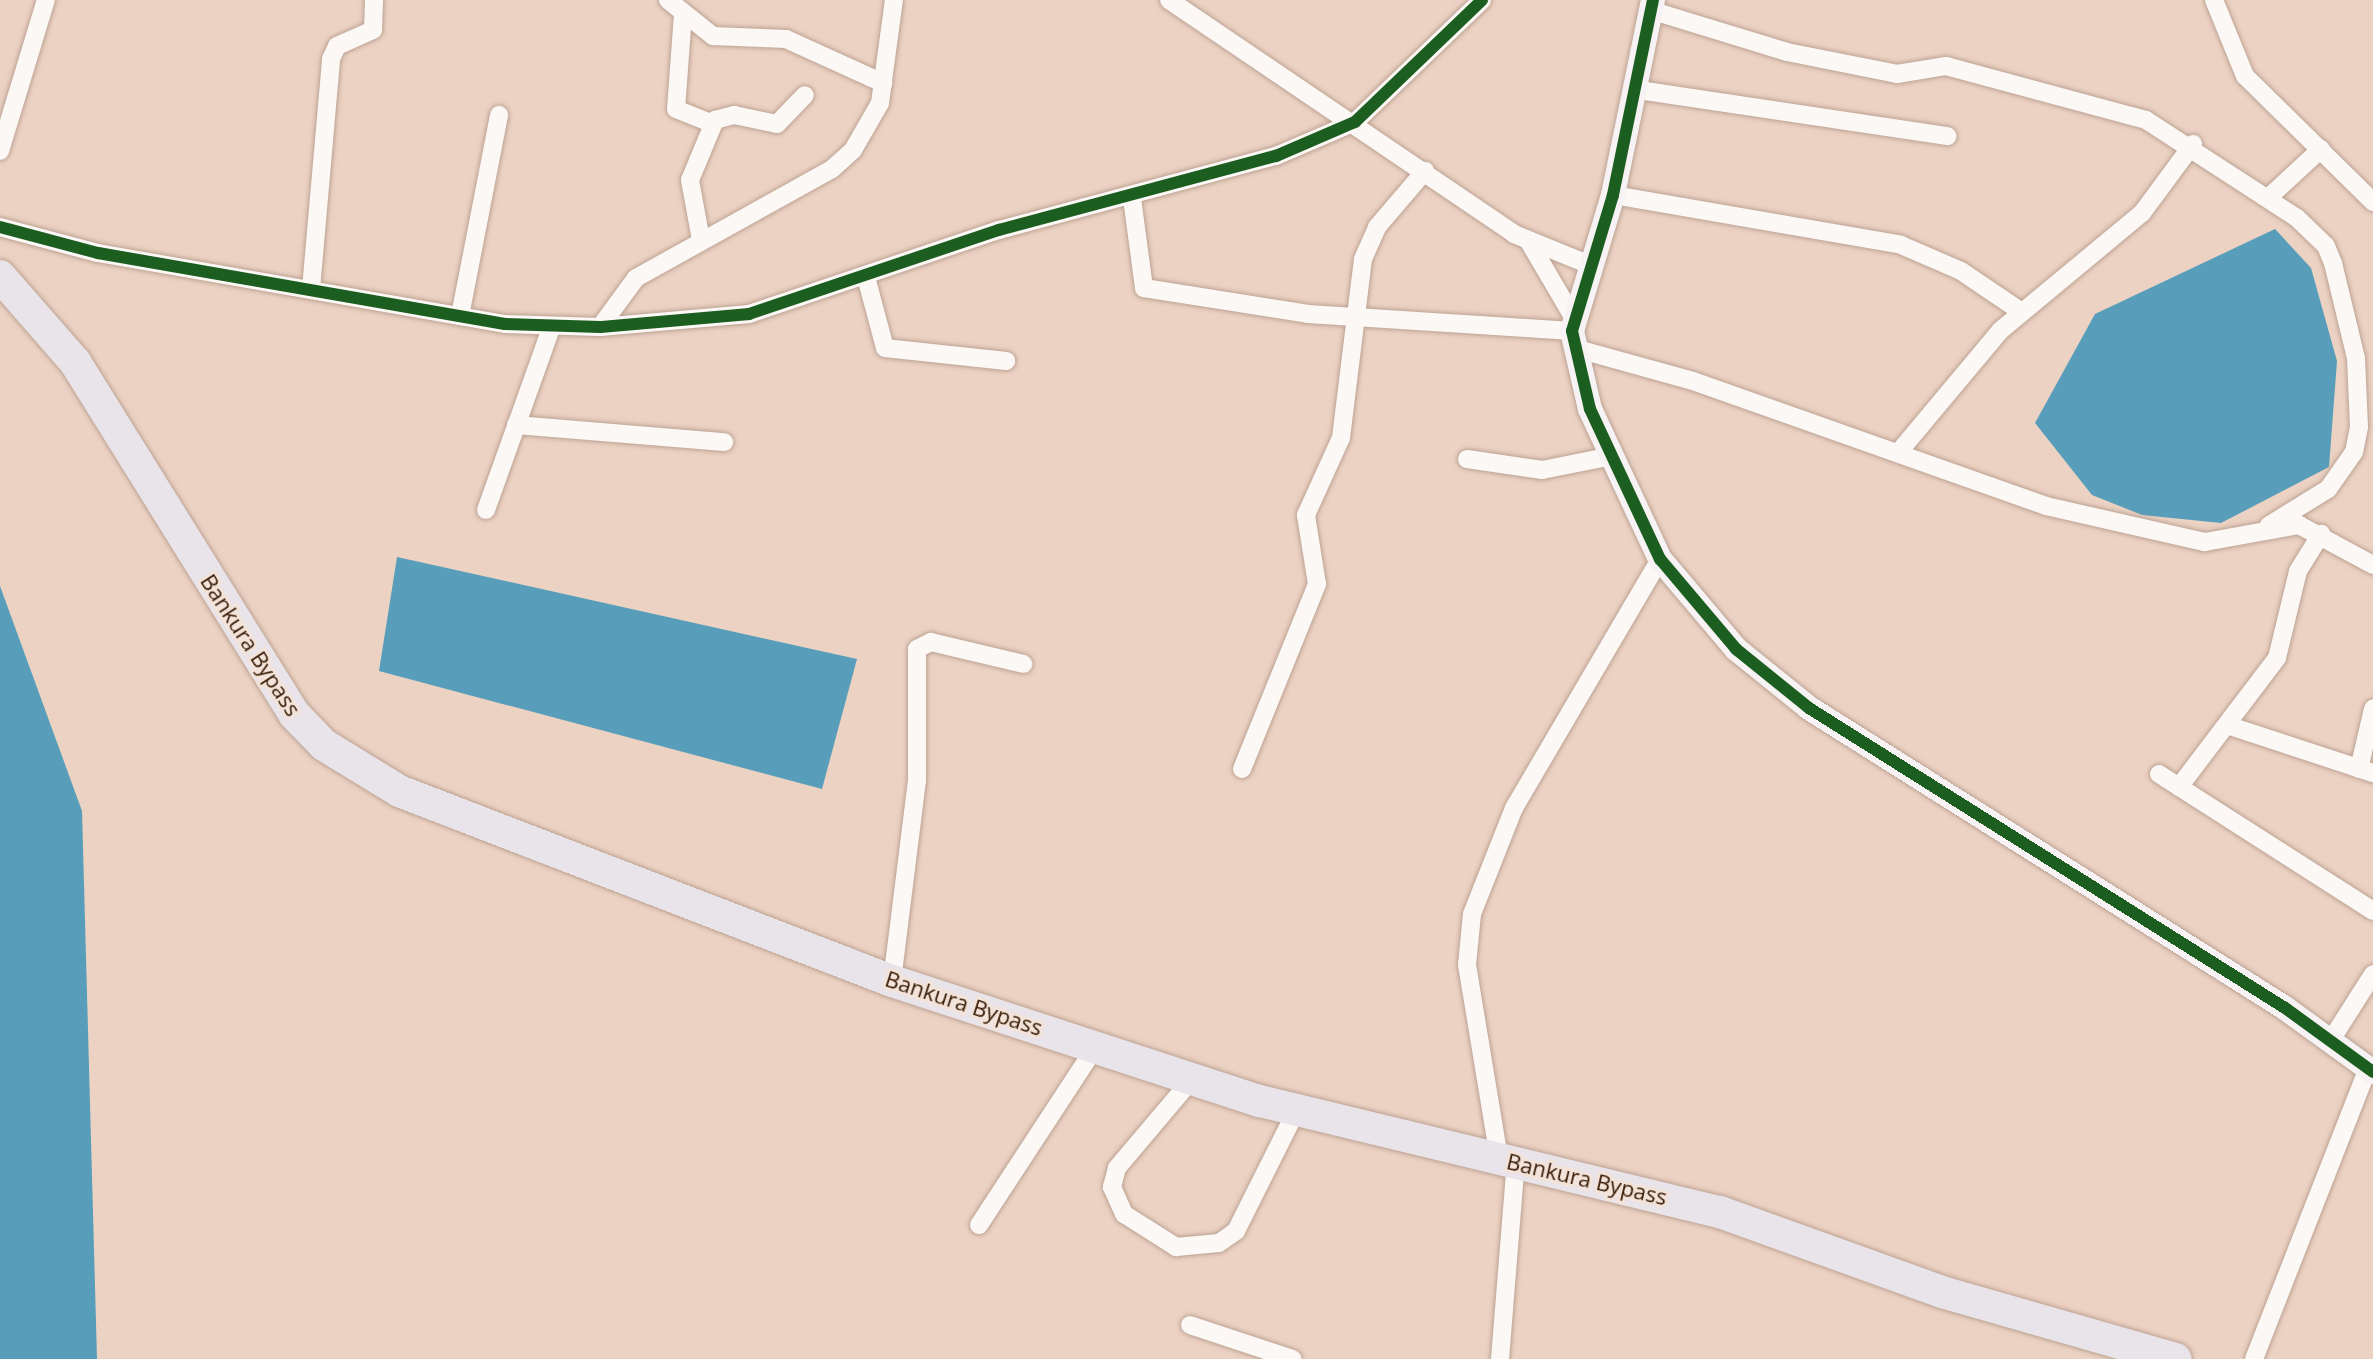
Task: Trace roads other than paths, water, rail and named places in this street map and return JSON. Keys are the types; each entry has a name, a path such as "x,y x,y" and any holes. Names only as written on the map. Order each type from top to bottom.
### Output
{"highway":[{"name":"Bankura Bypass","path":"0,276 75,362 263,669 324,745 399,791 892,981 1296,1111 1508,1159 1720,1212 1942,1292 2136,1355 2176,1359"}],"street":[{"path":"0,151 46,0"},
{"path":"311,289 331,59 337,46 373,30 374,0"},
{"path":"668,0 713,36 786,39 883,83"},
{"path":"600,327 636,278 832,169 871,123 883,83 894,0"},
{"path":"1169,0 1528,239 1590,265"},
{"path":"0,227 98,253 460,316 551,328 600,327 749,314 999,230 1242,169 1355,122 1482,0"},
{"path":"2214,0 2245,76 2373,202"},
{"path":"1132,198 1144,288 1357,318 1574,333 2005,494 2176,539 2234,538 2268,526 2328,489 2354,452 2360,393 2326,246 2268,198 2193,144 2146,120 1946,66 1882,73 1652,5 1632,89 1613,195 1590,265 1574,333"},
{"path":"683,14 676,109 713,124"},
{"path":"1632,89 1948,136"},
{"path":"701,240 690,180 713,124 726,115 777,124 805,95"},
{"path":"460,316 499,115"},
{"path":"1898,453 2020,311 2142,213 2193,144"},
{"path":"2268,198 2321,149"},
{"path":"1242,769 1317,584 1306,515 1341,438 1368,245 1425,171"},
{"path":"1613,195 1901,245 1961,271 2020,311"},
{"path":"1528,239 1574,333 1612,456 1660,559 1736,649 1809,708 2331,1040 2370,1070 2254,1359"},
{"path":"866,277 885,348 1006,361"},
{"path":"486,510 551,328"},
{"path":"516,425 724,442"},
{"path":"1467,459 1542,470 1612,456"},
{"path":"2268,526 2321,534 2373,565"},
{"path":"2179,787 2277,658 2295,579 2321,534"},
{"path":"1500,1359 1508,1159 1467,965 1472,914 1514,808 1660,559"},
{"path":"892,981 917,781 917,649 931,642 1023,664"},
{"path":"2227,725 2366,771 2373,709"},
{"path":"2159,774 2373,911"},
{"path":"2331,1040 2370,986"},
{"path":"979,1225 1096,1046"},
{"path":"1193,1078 1117,1168 1112,1187 1124,1214 1176,1247 1219,1243 1236,1231 1296,1111"},
{"path":"1190,1325 1293,1359"}],"water":[{"path":"2275,229 2311,268 2337,361 2329,467 2221,523 2142,515 2092,495 2035,423 2095,314"},
{"path":"397,557 857,659 822,789 379,671"},
{"path":"0,586 82,811 97,1359 0,1359"}]}
